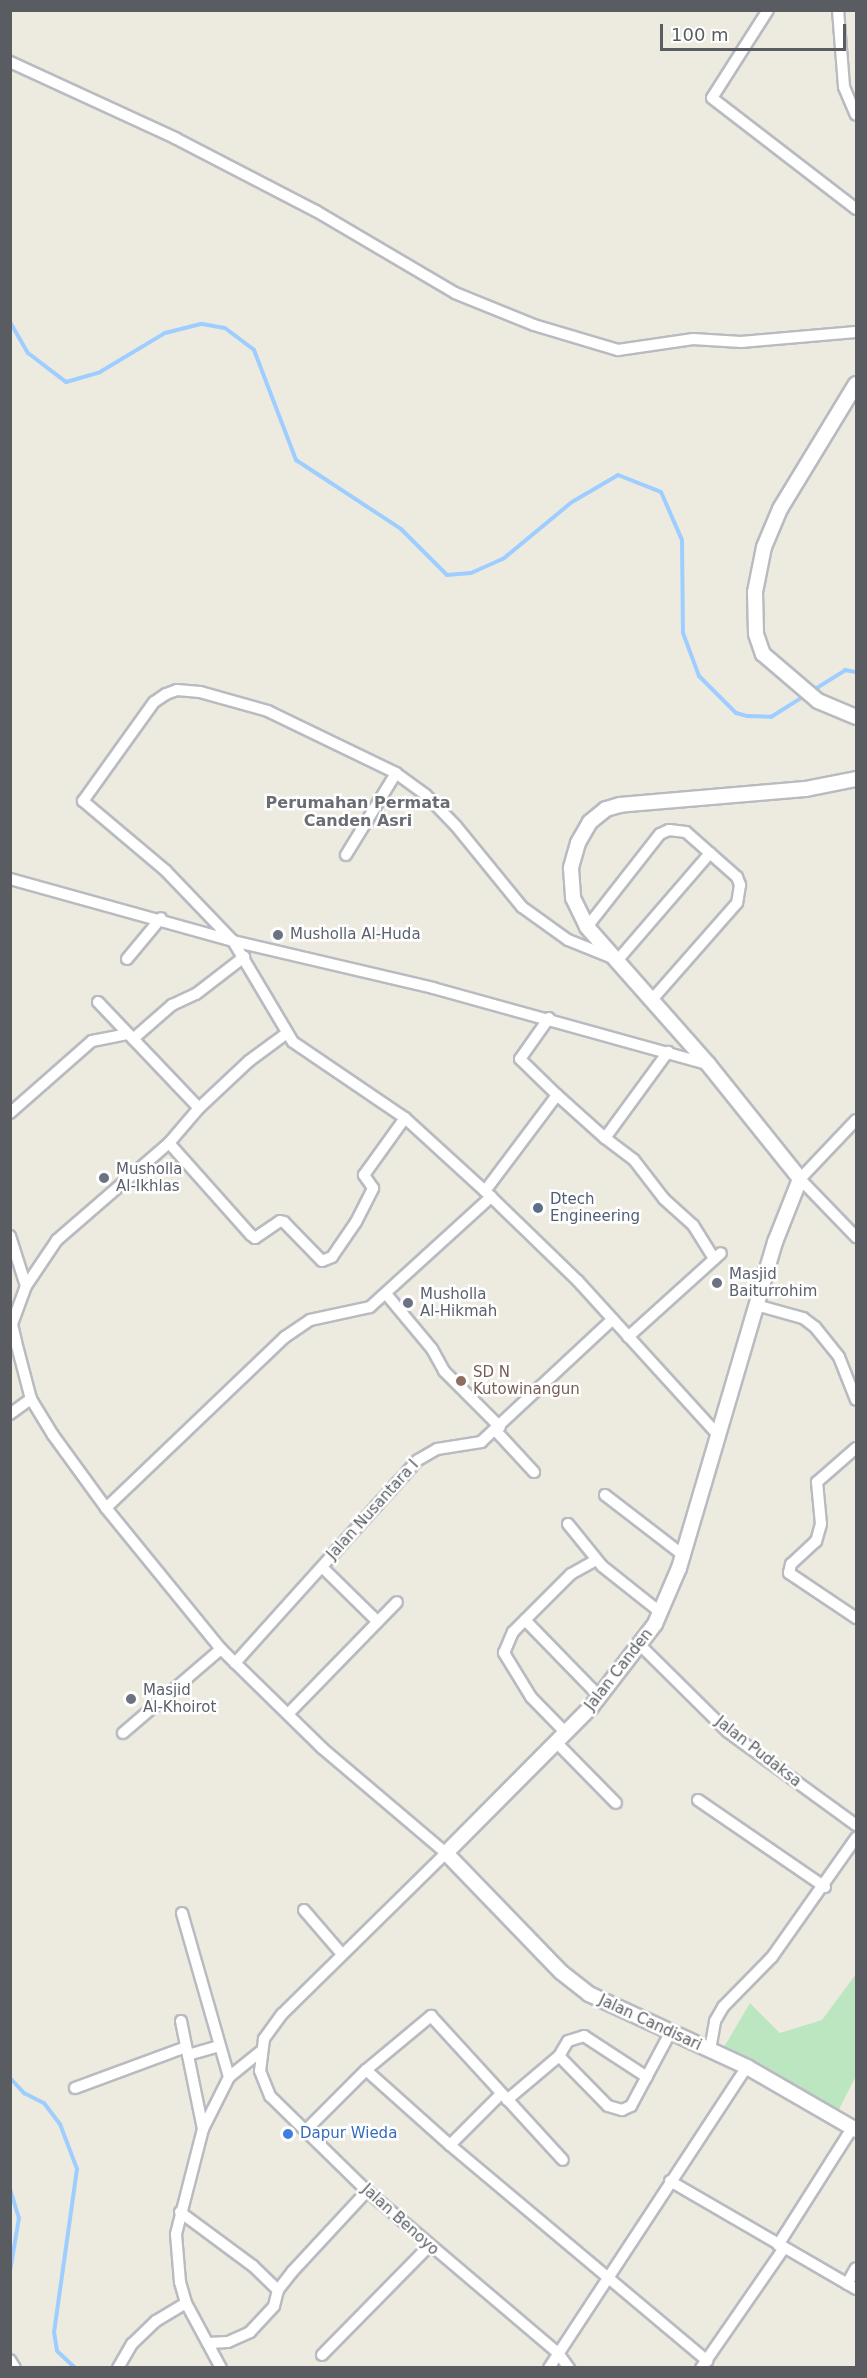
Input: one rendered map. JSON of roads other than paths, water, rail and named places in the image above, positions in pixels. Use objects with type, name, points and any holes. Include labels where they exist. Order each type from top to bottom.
[{"type":"street","points":[[768,10],[712,98],[856,209]]},
{"type":"street","points":[[838,10],[844,87],[856,115]]},
{"type":"street","points":[[10,62],[176,138],[316,211],[455,293],[534,325],[618,350],[693,339],[741,342],[856,332]]},
{"type":"street","points":[[856,384],[780,509],[764,547],[755,592],[756,634],[763,654],[779,671],[834,710],[856,717]]},
{"type":"street","points":[[615,960],[568,940],[522,907],[456,826],[426,795],[396,773],[268,711],[200,692],[177,690],[154,702],[83,801],[165,870],[233,941],[287,1033],[311,1055],[405,1118],[488,1194],[613,1319],[718,1435]]},
{"type":"street","points":[[346,855],[396,773]]},
{"type":"street","points":[[856,779],[805,789],[606,809],[590,822],[578,843],[571,868],[573,898],[586,927],[708,1064],[800,1179],[856,1237]]},
{"type":"street","points":[[586,927],[660,834],[676,829],[686,832],[736,877],[740,885],[737,903],[651,1001]]},
{"type":"street","points":[[615,960],[710,853]]},
{"type":"street","points":[[10,879],[161,918],[233,941],[549,1018],[708,1064]]},
{"type":"street","points":[[127,959],[161,918]]},
{"type":"street","points":[[10,1113],[92,1041],[130,1036],[172,1005],[196,994],[244,957]]},
{"type":"street","points":[[98,1002],[199,1108]]},
{"type":"street","points":[[549,1018],[520,1059],[605,1138],[634,1160],[664,1199],[693,1225],[717,1256],[628,1337]]},
{"type":"street","points":[[287,1033],[249,1061],[199,1108],[169,1143],[57,1240],[26,1286],[11,1324],[31,1399],[106,1508],[221,1649],[288,1714],[446,1853]]},
{"type":"street","points":[[605,1138],[668,1052]]},
{"type":"street","points":[[106,1508],[302,1324],[321,1317],[361,1311],[387,1294],[488,1194],[557,1095]]},
{"type":"street","points":[[169,1143],[251,1235],[255,1238],[279,1221],[284,1222],[322,1261],[332,1257],[356,1222],[373,1188],[364,1174],[405,1118]]},
{"type":"street","points":[[800,1179],[856,1120]]},
{"type":"street","name":"Jalan Canden","points":[[229,2078],[260,2052],[282,2014],[562,1738],[600,1697],[641,1646],[661,1613],[683,1556],[775,1242],[800,1179]]},
{"type":"street","points":[[10,1236],[26,1286]]},
{"type":"street","points":[[387,1294],[432,1349],[444,1371],[534,1472]]},
{"type":"street","points":[[756,1305],[812,1324],[839,1357],[856,1400]]},
{"type":"street","name":"Jalan Nusantara I","points":[[235,1663],[428,1453],[468,1446],[498,1429],[613,1319]]},
{"type":"street","points":[[10,1414],[31,1399]]},
{"type":"street","points":[[856,1448],[817,1482],[821,1524],[816,1541],[791,1564],[789,1573],[856,1618]]},
{"type":"street","points":[[605,1495],[683,1556]]},
{"type":"street","points":[[568,1524],[596,1560],[661,1613]]},
{"type":"street","points":[[596,1560],[572,1574],[513,1632],[504,1653],[531,1697],[616,1803]]},
{"type":"street","points":[[322,1567],[378,1622]]},
{"type":"street","points":[[288,1714],[397,1602]]},
{"type":"street","points":[[525,1620],[600,1697]]},
{"type":"street","name":"Jalan Pudaksa","points":[[641,1646],[728,1732],[856,1825]]},
{"type":"street","points":[[123,1733],[221,1649]]},
{"type":"street","points":[[698,1800],[825,1887]]},
{"type":"street","points":[[710,2050],[715,2021],[723,2007],[759,1973],[825,1887],[856,1838]]},
{"type":"street","name":"Jalan Candisari","points":[[446,1853],[561,1972],[589,1994],[747,2067],[855,2128]]},
{"type":"street","points":[[304,1910],[342,1954]]},
{"type":"street","points":[[182,1913],[229,2078],[203,2129],[180,2212],[177,2260],[186,2302],[221,2367]]},
{"type":"street","points":[[306,2130],[366,2070],[431,2016],[563,2160]]},
{"type":"street","points":[[181,2021],[203,2129]]},
{"type":"street","points":[[559,2056],[567,2069],[616,2110],[631,2106],[670,2033]]},
{"type":"street","points":[[450,2145],[504,2097],[559,2056],[568,2041],[584,2036],[647,2077]]},
{"type":"street","points":[[75,2088],[187,2051],[219,2046]]},
{"type":"street","name":"Jalan Benoyo","points":[[260,2052],[260,2072],[270,2097],[367,2191],[429,2246],[558,2353],[569,2367]]},
{"type":"street","points":[[549,2367],[747,2067]]},
{"type":"street","points":[[366,2070],[704,2364],[781,2247],[855,2128]]},
{"type":"street","points":[[670,2181],[852,2286],[856,2268]]},
{"type":"street","points":[[208,2343],[239,2339],[250,2332],[274,2306],[278,2290],[367,2191]]},
{"type":"street","points":[[180,2212],[253,2266],[278,2290]]},
{"type":"street","points":[[322,2355],[429,2246]]},
{"type":"street","points":[[118,2367],[132,2344],[156,2321],[186,2302]]},
{"type":"street","points":[[10,2360],[15,2367]]},
{"type":"waterway","points":[[10,322],[28,353],[66,382],[100,372],[165,333],[202,324],[225,328],[254,350],[296,460],[401,529],[447,575],[471,573],[503,559],[572,502],[618,475],[661,492],[682,540],[683,633],[699,676],[736,713],[747,716],[771,717],[806,695]]},
{"type":"waterway","points":[[812,691],[845,670],[856,672]]},
{"type":"waterway","points":[[10,2078],[24,2093],[44,2103],[60,2124],[77,2169],[54,2332],[57,2351],[75,2368]]},
{"type":"waterway","points":[[10,2189],[19,2218],[10,2271]]},
{"type":"place","name":"Musholla Al-Huda","points":[[278,935]]},
{"type":"place","name":"Musholla Al-Ikhlas","points":[[104,1178]]},
{"type":"place","name":"Dtech Engineering","points":[[538,1208]]},
{"type":"place","name":"Masjid Baiturrohim","points":[[717,1283]]},
{"type":"place","name":"Musholla Al-Hikmah","points":[[408,1303]]},
{"type":"place","name":"SD N Kutowinangun","points":[[461,1381]]},
{"type":"place","name":"Masjid Al-Khoirot","points":[[131,1699]]},
{"type":"place","name":"Dapur Wieda","points":[[288,2134]]},
{"type":"district","name":"Perumahan Permata Canden Asri","points":[[358,812]]}]
